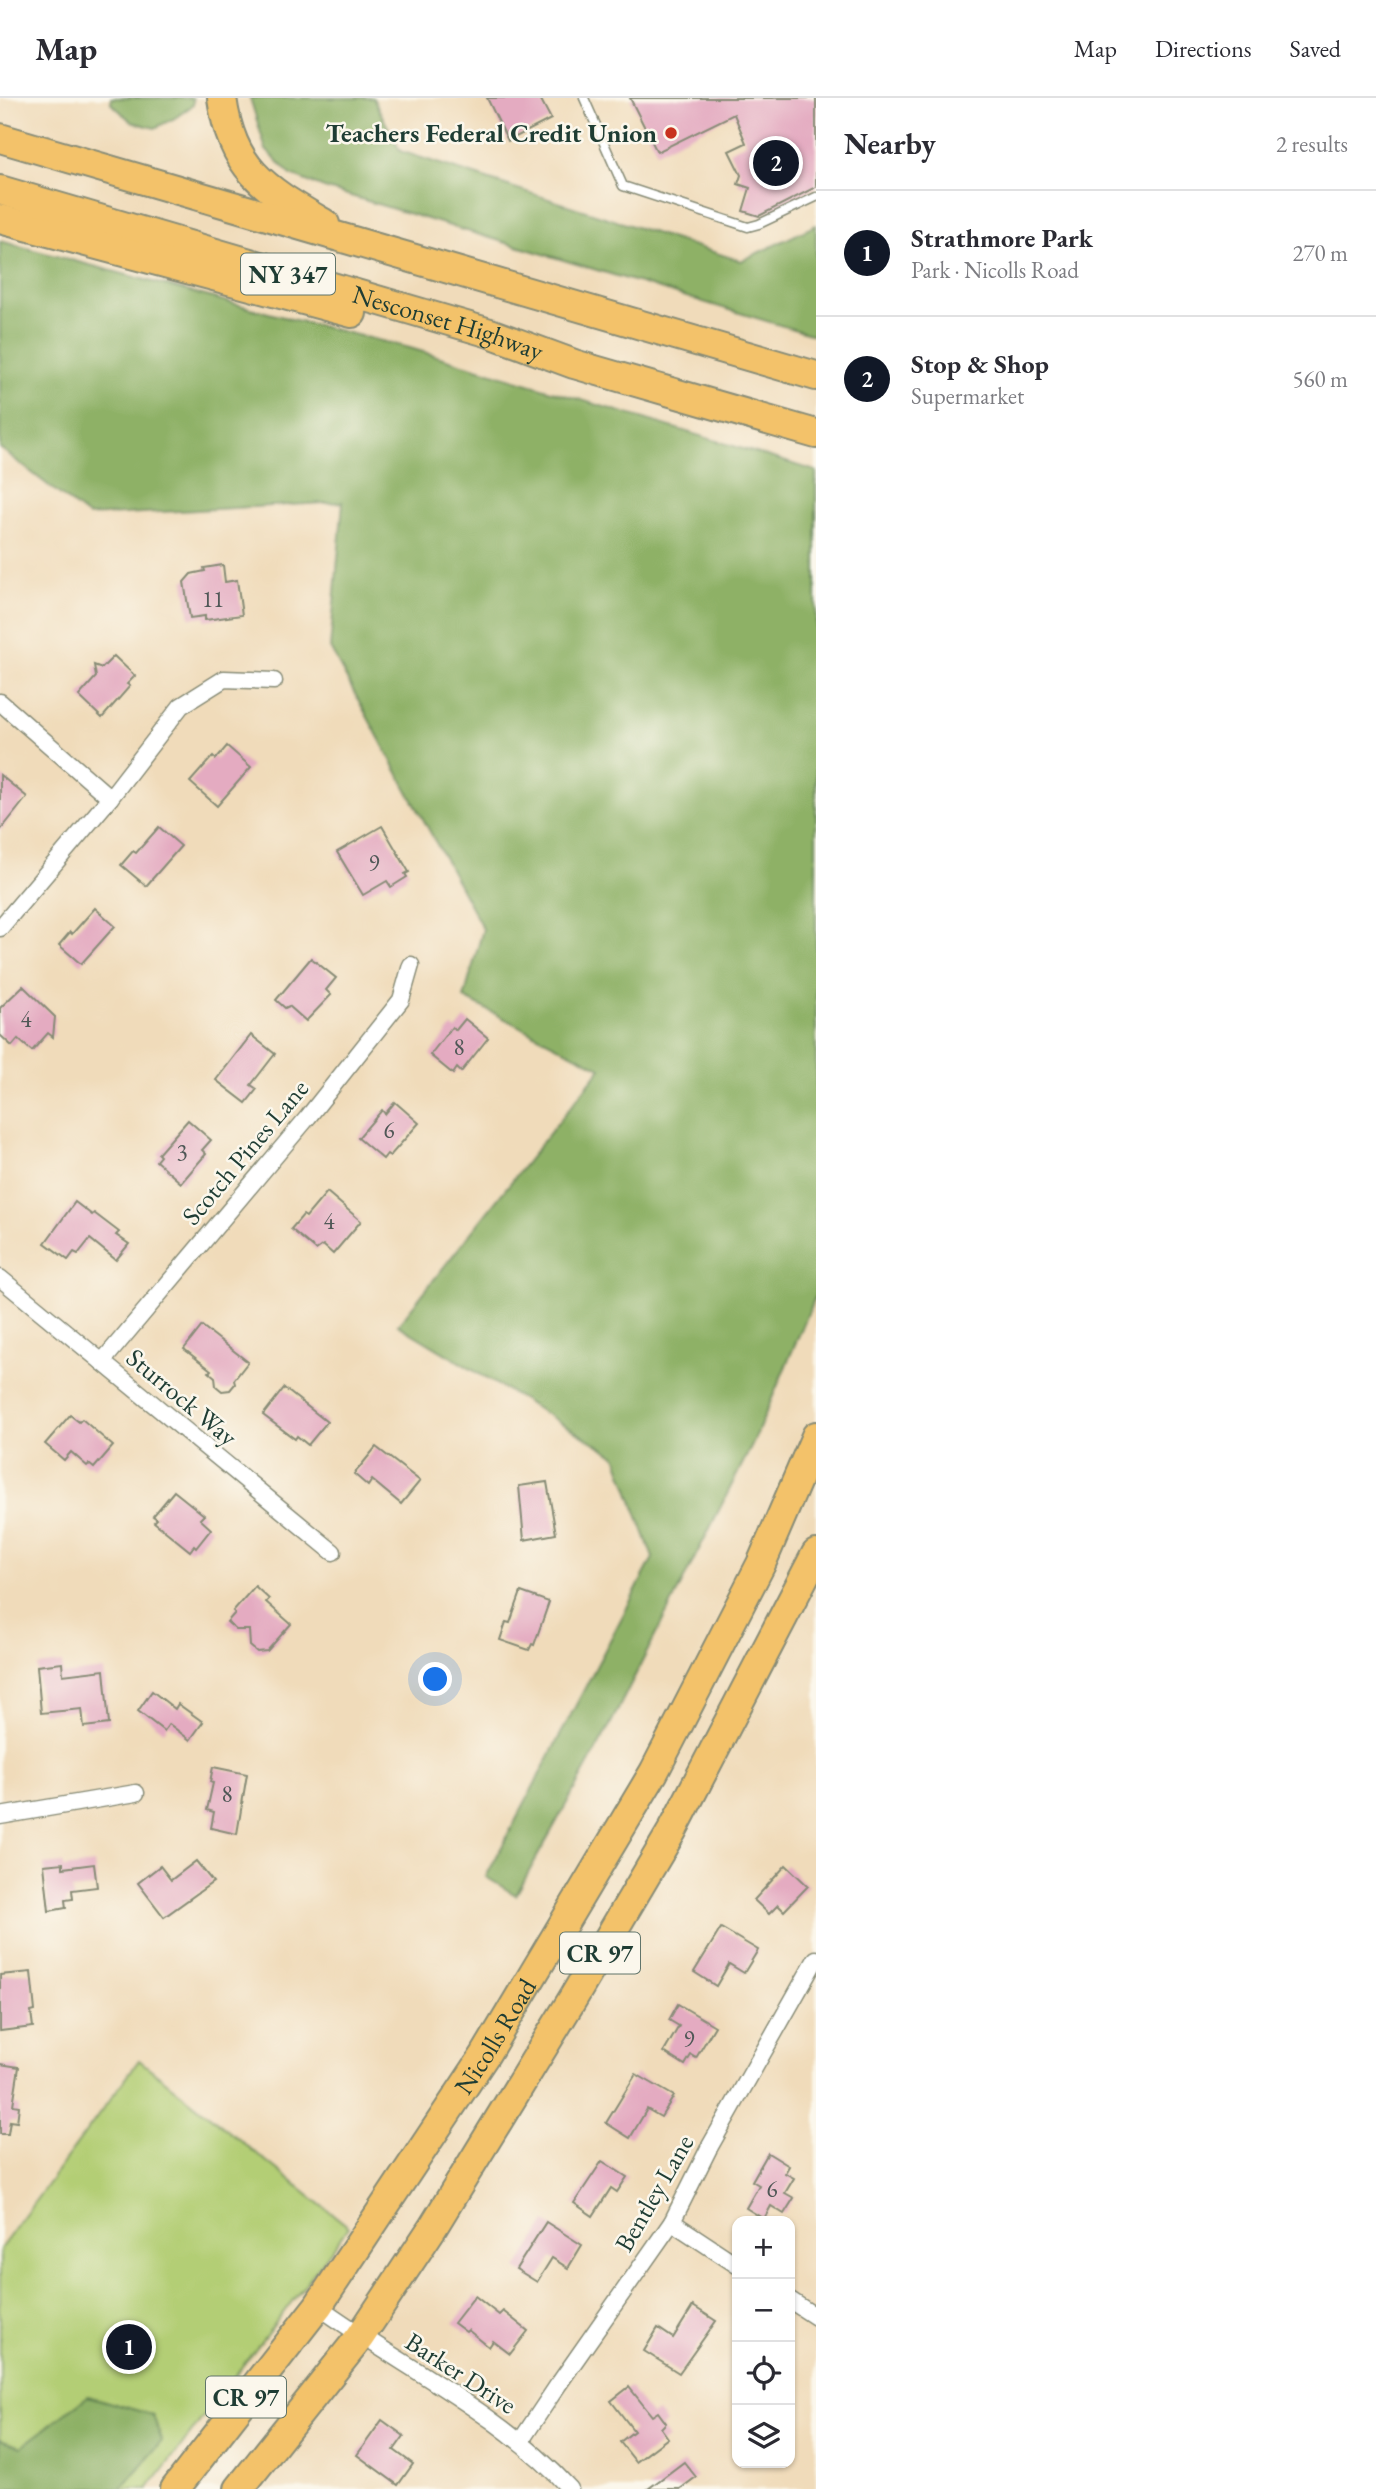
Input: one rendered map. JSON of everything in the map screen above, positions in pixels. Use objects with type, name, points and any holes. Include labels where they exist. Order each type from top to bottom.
[{"type":"highway","points":[[222,98],[226,126],[232,141],[238,154],[255,176],[282,198],[360,245]]},
{"type":"highway","name":"Nesconset Highway","points":[[0,138],[816,376]]},
{"type":"highway","name":"Nesconset Highway","points":[[0,190],[490,333],[573,364],[816,435]]},
{"type":"highway","points":[[0,219],[479,347],[573,364]]},
{"type":"highway","name":"Nicolls Road","points":[[175,2489],[318,2306],[485,2055],[654,1772],[761,1564],[816,1436]]},
{"type":"highway","name":"Nicolls Road","points":[[239,2489],[360,2337],[440,2216],[672,1831],[816,1554]]},
{"type":"street","points":[[0,928],[110,798],[181,706],[224,679],[274,681]]},
{"type":"street","points":[[0,702],[110,798]]},
{"type":"street","name":"Scotch Pines Lane","points":[[102,1362],[308,1117],[401,1000],[411,965]]},
{"type":"street","name":"Sturrock Way","points":[[0,1278],[333,1552]]},
{"type":"street","points":[[0,1815],[136,1793]]},
{"type":"street","name":"Bentley Lane","points":[[520,2442],[672,2222],[709,2148],[816,1959]]},
{"type":"street","points":[[672,2222],[732,2262]]},
{"type":"street","points":[[795,2303],[816,2317]]},
{"type":"street","name":"Barker Drive","points":[[318,2306],[360,2337],[520,2442],[570,2489]]},
{"type":"lane","points":[[584,98],[623,186],[748,227],[816,197]]},
{"type":"green space","points":[[111,98],[193,98],[193,105],[155,128],[132,122],[111,103]]},
{"type":"green space","points":[[250,98],[373,98],[400,151],[741,261],[816,225],[816,336],[324,188],[291,175],[266,150]]},
{"type":"green space","points":[[0,241],[410,348],[816,471],[816,1295],[753,1443],[609,1727],[516,1895],[486,1877],[653,1558],[616,1456],[398,1325],[601,1068],[464,998],[483,929],[330,648],[343,502],[88,516],[0,448]]},
{"type":"green space","points":[[139,2060],[349,2227],[148,2489],[0,2489],[0,2249]]},
{"type":"green space","points":[[88,2396],[153,2415],[162,2441],[121,2489],[0,2489],[0,2440],[21,2447]]},
{"type":"building","points":[[487,98],[540,98],[551,119],[508,141]]},
{"type":"building","points":[[630,98],[816,98],[816,187],[759,216],[743,211],[750,188],[738,184],[741,175],[729,151],[746,143],[734,114],[657,152]]},
{"type":"building","points":[[223,565],[225,582],[237,580],[242,615],[205,620],[205,616],[190,618],[184,582],[191,574],[205,571],[204,568]]},
{"type":"building","points":[[114,656],[135,676],[127,684],[130,686],[102,718],[79,696],[96,677],[94,665],[102,668]]},
{"type":"building","points":[[227,746],[251,767],[217,806],[190,782],[213,756],[216,759]]},
{"type":"building","points":[[0,775],[27,797],[0,831]]},
{"type":"building","points":[[382,826],[409,872],[405,874],[407,877],[391,887],[387,881],[363,895],[337,852]]},
{"type":"building","points":[[159,827],[181,846],[146,886],[121,865],[133,851],[136,853]]},
{"type":"building","points":[[95,908],[115,926],[81,964],[59,945]]},
{"type":"building","points":[[311,958],[336,978],[326,990],[331,995],[306,1021],[289,1006],[285,1008],[276,1000]]},
{"type":"building","points":[[23,986],[55,1017],[53,1037],[48,1033],[32,1051],[18,1039],[12,1046],[0,1035],[0,1008]]},
{"type":"building","points":[[465,1019],[488,1038],[461,1072],[457,1068],[453,1074],[430,1055],[452,1027],[456,1030]]},
{"type":"building","points":[[251,1035],[275,1054],[251,1085],[257,1089],[246,1103],[216,1080]]},
{"type":"building","points":[[395,1102],[419,1123],[390,1156],[387,1154],[383,1159],[358,1138],[382,1110],[385,1114]]},
{"type":"building","points":[[188,1120],[211,1140],[202,1150],[206,1154],[181,1183],[156,1161],[160,1156],[158,1154]]},
{"type":"building","points":[[327,1192],[361,1221],[333,1254],[323,1245],[316,1250],[291,1229],[303,1215],[306,1217]]},
{"type":"building","points":[[75,1202],[119,1232],[116,1235],[129,1244],[116,1260],[90,1239],[78,1254],[74,1252],[68,1260],[45,1243]]},
{"type":"building","points":[[202,1326],[248,1362],[230,1390],[222,1391],[216,1386],[215,1377],[209,1372],[211,1370],[184,1349]]},
{"type":"building","points":[[284,1388],[327,1422],[308,1445],[297,1436],[295,1439],[263,1415]]},
{"type":"building","points":[[70,1415],[79,1422],[82,1419],[113,1446],[94,1468],[89,1464],[87,1466],[71,1452],[64,1460],[45,1444]]},
{"type":"building","points":[[376,1447],[420,1481],[401,1504],[372,1480],[368,1486],[354,1474]]},
{"type":"building","points":[[547,1482],[556,1534],[524,1540],[519,1486]]},
{"type":"building","points":[[174,1491],[204,1515],[200,1519],[211,1529],[196,1548],[194,1546],[190,1551],[154,1522],[157,1519],[153,1516]]},
{"type":"building","points":[[255,1586],[269,1599],[266,1602],[291,1624],[267,1651],[257,1652],[250,1646],[249,1630],[236,1630],[227,1622]]},
{"type":"building","points":[[521,1592],[549,1602],[534,1645],[532,1644],[529,1650],[500,1640],[506,1622],[510,1623]]},
{"type":"building","points":[[62,1663],[63,1675],[104,1670],[109,1724],[84,1727],[82,1709],[41,1713],[37,1666]]},
{"type":"building","points":[[152,1691],[175,1709],[178,1704],[203,1722],[190,1740],[169,1724],[164,1731],[138,1711]]},
{"type":"building","points":[[213,1767],[247,1774],[237,1834],[211,1828],[214,1812],[207,1810],[213,1783],[210,1782]]},
{"type":"building","points":[[196,1861],[213,1882],[164,1917],[138,1883],[160,1866],[171,1880]]},
{"type":"building","points":[[63,1863],[63,1868],[94,1864],[97,1887],[72,1890],[73,1899],[65,1900],[66,1908],[49,1911],[44,1865]]},
{"type":"building","points":[[786,1865],[808,1886],[784,1911],[778,1905],[769,1914],[754,1900]]},
{"type":"building","points":[[721,1928],[758,1950],[744,1973],[729,1964],[716,1986],[694,1972]]},
{"type":"building","points":[[31,1972],[35,2011],[31,2012],[33,2027],[0,2031],[0,1975]]},
{"type":"building","points":[[678,2004],[715,2026],[696,2058],[691,2055],[685,2065],[664,2052],[679,2026],[669,2020]]},
{"type":"building","points":[[0,2064],[19,2067],[13,2105],[19,2106],[17,2122],[10,2121],[8,2134],[0,2134]]},
{"type":"building","points":[[636,2074],[674,2096],[661,2117],[647,2109],[630,2138],[606,2123]]},
{"type":"building","points":[[768,2153],[789,2166],[785,2173],[794,2178],[785,2193],[794,2198],[784,2214],[771,2206],[766,2216],[759,2216],[746,2208],[759,2185],[752,2181]]},
{"type":"building","points":[[602,2161],[627,2177],[617,2192],[611,2188],[593,2216],[574,2203]]},
{"type":"building","points":[[546,2222],[582,2245],[568,2268],[552,2258],[537,2282],[516,2269]]},
{"type":"building","points":[[475,2296],[499,2315],[503,2311],[528,2331],[510,2354],[493,2341],[489,2347],[468,2330],[466,2332],[454,2323]]},
{"type":"building","points":[[693,2306],[716,2321],[679,2373],[644,2351],[658,2328],[673,2338]]},
{"type":"building","points":[[629,2387],[652,2416],[658,2412],[666,2423],[661,2428],[668,2438],[636,2462],[620,2442],[634,2431],[611,2401]]},
{"type":"building","points":[[382,2420],[404,2436],[394,2450],[413,2464],[398,2485],[357,2455]]},
{"type":"building","points":[[684,2462],[696,2477],[680,2489],[648,2489]]},
{"type":"place","name":"Teachers Federal Credit Union","points":[[671,133]]},
{"type":"place","name":"Stop & Shop","points":[[776,163]]},
{"type":"place","name":"Strathmore Park","points":[[129,2347]]}]
